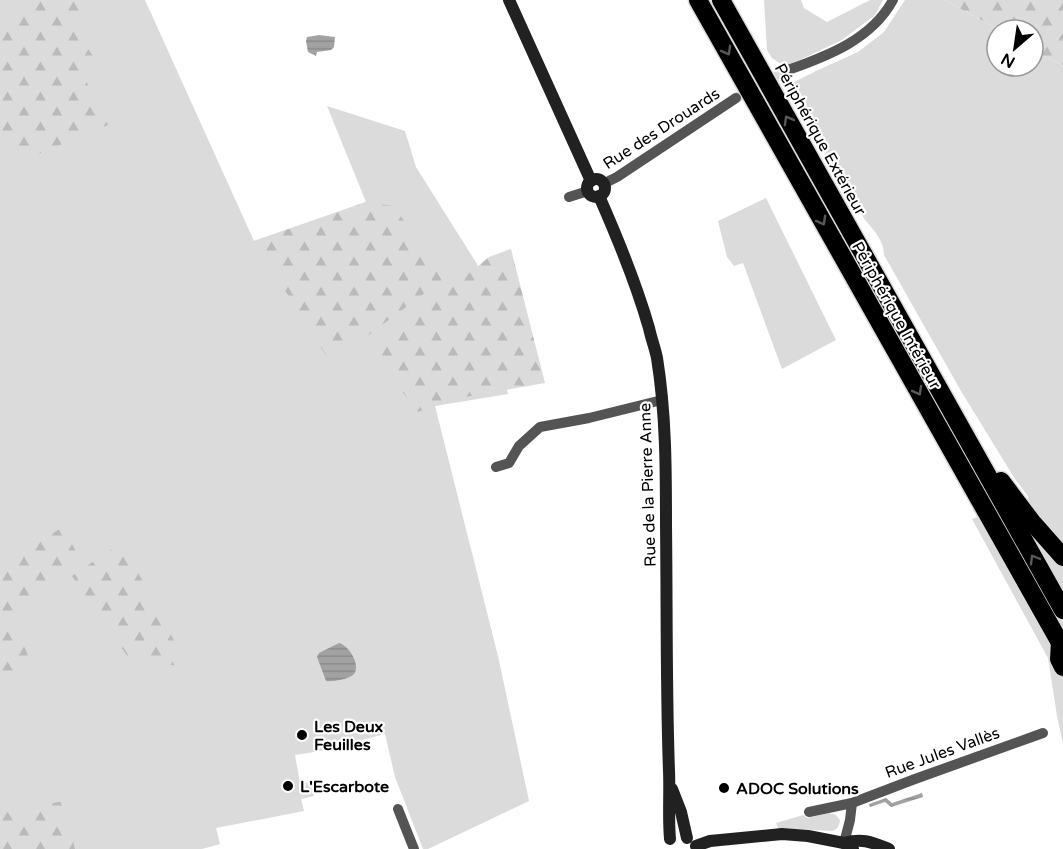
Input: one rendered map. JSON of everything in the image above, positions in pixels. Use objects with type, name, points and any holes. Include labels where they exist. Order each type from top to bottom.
[{"type":"highway","name":"Périphérique Intérieur","points":[[698,0],[1061,645]]},
{"type":"highway","name":"Périphérique Extérieur","points":[[721,0],[1063,610]]},
{"type":"highway","points":[[964,434],[980,445],[1009,492],[1063,556]]},
{"type":"highway","points":[[1061,645],[1059,659],[1063,667]]},
{"type":"street","name":"Rue de la Pierre Anne","points":[[509,0],[592,189],[621,247],[644,309],[656,357],[665,429],[670,839]]},
{"type":"street","points":[[788,70],[814,61],[853,42],[873,27],[892,0]]},
{"type":"street","name":"Rue des Drouards","points":[[603,184],[735,98]]},
{"type":"street","points":[[569,197],[592,189],[603,193],[603,184]]},
{"type":"street","points":[[496,467],[509,463],[519,446],[540,427],[590,418],[662,400]]},
{"type":"street","name":"Rue Jules Vallès","points":[[809,812],[852,803],[1043,733]]},
{"type":"street","name":"Rue de la Pierre Anne","points":[[669,782],[694,844]]},
{"type":"street","points":[[848,846],[852,803]]},
{"type":"street","points":[[398,809],[414,849]]},
{"type":"street","points":[[662,849],[670,839],[682,836],[694,844],[782,834],[808,836],[848,846],[858,840],[890,849]]},
{"type":"street","points":[[718,849],[740,838]]},
{"type":"green space","points":[[0,0],[145,0],[254,241],[366,202],[327,106],[405,131],[416,167],[477,264],[508,394],[435,406],[498,656],[529,801],[428,849],[423,849],[395,777],[385,734],[295,755],[300,784],[310,782],[314,796],[301,799],[304,811],[216,828],[220,844],[202,849],[0,849]]},
{"type":"green space","points":[[31,0],[80,0],[85,5],[81,39],[93,56],[83,75],[108,125],[24,160],[0,133],[0,29]]},
{"type":"green space","points":[[764,0],[801,0],[804,8],[827,22],[870,0],[883,0],[875,15],[842,40],[785,67],[772,58],[767,50]]},
{"type":"green space","points":[[905,0],[944,0],[985,22],[985,78],[1045,78],[1045,57],[1063,65],[1063,744],[1048,658],[972,519],[1029,498],[961,391],[884,255],[878,236],[865,220],[794,97],[790,84],[858,52],[884,32]]},
{"type":"green space","points":[[944,0],[1063,0],[1063,65],[1045,57],[1045,18],[985,18],[985,22]]},
{"type":"green space","points":[[766,198],[836,340],[782,369],[743,263],[734,266],[727,257],[718,221]]},
{"type":"green space","points":[[366,202],[393,206],[446,277],[366,337],[328,359],[254,241]]},
{"type":"green space","points":[[511,249],[545,383],[448,400],[418,412],[372,352],[489,257]]},
{"type":"green space","points":[[63,527],[82,563],[14,609],[34,673],[0,679],[0,565]]},
{"type":"green space","points":[[122,542],[188,667],[130,660],[72,576]]},
{"type":"green space","points":[[63,801],[75,849],[0,849],[0,814]]},
{"type":"green space","points":[[829,813],[836,815],[840,820],[838,827],[832,831],[778,828],[776,823],[803,815],[807,818]]},
{"type":"shaded area","points":[[319,35],[335,37],[334,47],[331,50],[317,52],[316,56],[308,52],[306,41],[307,37]]},
{"type":"shaded area","points":[[339,643],[346,647],[355,660],[356,670],[349,677],[326,681],[317,657],[319,653]]},
{"type":"shaded area","points":[[922,793],[923,797],[891,807],[885,802],[870,807],[869,804],[886,798],[892,803]]},
{"type":"tunnel","points":[[736,98],[788,70]]},
{"type":"place","name":"Les Deux Feuilles","points":[[302,735]]},
{"type":"place","name":"L'Escarbote","points":[[288,786]]},
{"type":"place","name":"ADOC Solutions","points":[[724,788]]}]
